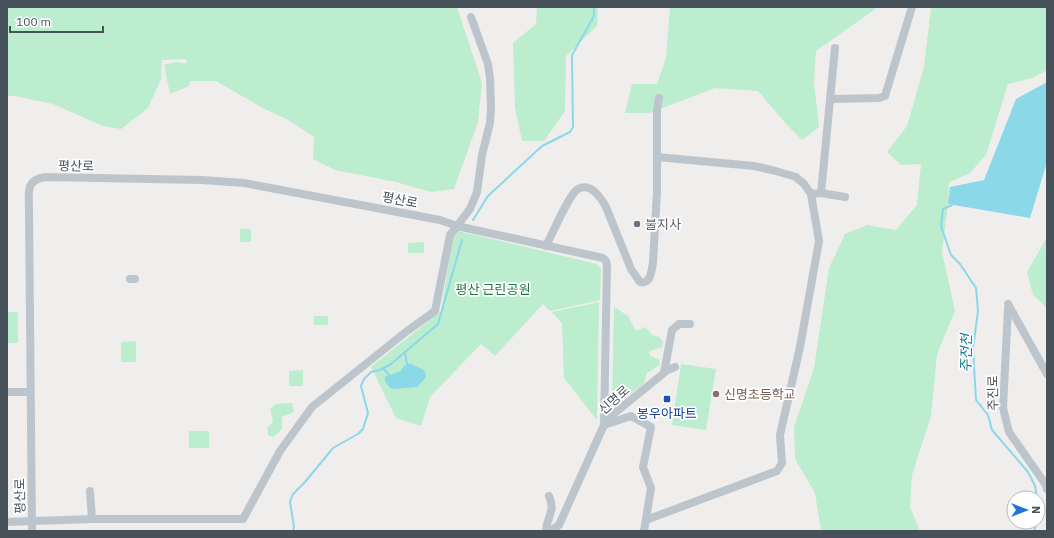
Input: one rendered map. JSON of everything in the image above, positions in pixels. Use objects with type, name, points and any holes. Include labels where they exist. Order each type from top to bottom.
[{"type":"street","points":[[830,98],[879,98],[885,96],[912,7]]},
{"type":"street","name":"평산로","points":[[7,522],[92,519],[243,519],[280,452],[312,407],[407,331],[435,311],[450,235],[470,209],[477,192],[482,155],[490,123],[490,78],[488,64],[471,17]]},
{"type":"street","points":[[821,193],[835,48]]},
{"type":"street","points":[[546,246],[570,198],[577,189],[592,189],[601,198],[606,207],[631,269],[640,282],[648,280],[651,274],[652,263],[659,98]]},
{"type":"street","points":[[646,520],[777,471],[782,463],[780,435],[800,347],[819,241],[811,194],[804,184],[796,178],[754,166],[657,157]]},
{"type":"street","name":"평산로","points":[[32,531],[29,196],[31,183],[36,178],[194,180],[244,183],[425,217],[457,226]]},
{"type":"street","points":[[811,194],[821,193],[845,197]]},
{"type":"street","points":[[457,226],[603,258],[606,261],[604,425],[631,416],[651,427],[643,467],[651,488],[644,531]]},
{"type":"street","name":"주진로","points":[[1047,374],[1008,307],[1003,408],[1009,432],[1046,485],[1047,489]]},
{"type":"street","points":[[665,371],[672,330],[679,324],[690,324]]},
{"type":"street","name":"신명로","points":[[552,531],[559,525],[604,425],[611,416],[665,371],[675,366]]},
{"type":"street","points":[[7,392],[30,392]]},
{"type":"street","points":[[90,491],[92,519]]},
{"type":"street","points":[[549,496],[552,509],[546,524],[552,531]]},
{"type":"green space","points":[[7,7],[457,7],[482,83],[478,122],[454,189],[431,192],[396,182],[335,170],[313,159],[314,137],[290,121],[261,107],[216,81],[190,81],[189,86],[170,94],[164,65],[175,62],[187,64],[186,59],[162,60],[161,79],[148,108],[121,129],[103,126],[53,104],[15,96],[7,96]]},
{"type":"green space","points":[[537,7],[598,7],[597,26],[566,56],[565,111],[544,141],[522,141],[515,108],[513,43],[536,24]]},
{"type":"green space","points":[[670,7],[878,7],[816,51],[814,82],[819,127],[802,140],[758,91],[715,88],[649,113],[625,113],[632,84],[657,84],[666,58]]},
{"type":"green space","points":[[931,7],[1047,7],[1047,70],[1032,78],[1008,84],[986,155],[969,174],[949,182],[942,252],[955,311],[937,354],[931,416],[912,475],[910,507],[920,531],[821,531],[815,493],[795,459],[794,427],[814,368],[829,268],[845,234],[867,225],[896,230],[917,205],[921,164],[901,165],[887,152],[907,126],[924,67]]},
{"type":"green space","points":[[240,229],[251,229],[251,242],[240,242]]},
{"type":"green space","name":"평산 근린공원","points":[[458,231],[597,264],[601,269],[600,300],[550,311],[543,304],[495,356],[481,344],[430,397],[421,426],[396,418],[371,367],[441,311],[453,236]]},
{"type":"green space","points":[[1047,237],[1047,308],[1033,295],[1027,272]]},
{"type":"green space","points":[[424,242],[424,253],[408,253],[408,243]]},
{"type":"green space","points":[[599,302],[597,420],[564,378],[562,323],[552,312]]},
{"type":"green space","points":[[614,307],[628,316],[636,331],[646,327],[652,335],[659,337],[663,342],[662,347],[650,351],[649,353],[651,356],[659,360],[660,365],[647,373],[644,384],[615,405],[612,402]]},
{"type":"green space","points":[[7,312],[18,312],[18,343],[7,343]]},
{"type":"green space","points":[[314,316],[328,316],[328,325],[314,325]]},
{"type":"green space","points":[[136,341],[136,362],[121,362],[121,342]]},
{"type":"green space","points":[[681,364],[716,369],[706,430],[672,425]]},
{"type":"green space","points":[[303,370],[303,386],[289,386],[289,371]]},
{"type":"green space","points":[[292,403],[294,412],[282,417],[282,429],[273,437],[268,435],[267,428],[273,422],[270,409],[276,404]]},
{"type":"green space","points":[[189,431],[209,431],[209,448],[189,448]]},
{"type":"water","points":[[1047,82],[1047,162],[1030,218],[948,204],[950,187],[984,180],[1016,99]]},
{"type":"water","points":[[407,364],[411,364],[424,370],[426,375],[425,379],[418,387],[390,388],[385,381],[385,377],[401,371]]},
{"type":"waterway","points":[[473,220],[488,196],[542,146],[570,132],[573,127],[572,55],[594,16],[594,7]]},
{"type":"waterway","name":"주전천","points":[[952,205],[943,209],[941,226],[951,255],[960,264],[976,288],[978,311],[973,348],[976,400],[988,415],[992,430],[1028,472],[1036,490]]},
{"type":"waterway","points":[[293,531],[294,527],[290,502],[293,494],[333,448],[358,434],[363,429],[368,413],[361,386],[364,379],[371,372],[380,370],[391,364],[438,324],[462,240]]},
{"type":"waterway","points":[[405,352],[407,364]]},
{"type":"waterway","points":[[383,368],[389,375]]},
{"type":"place","name":"불지사","points":[[637,224]]},
{"type":"place","name":"신명초등학교","points":[[716,394]]},
{"type":"place","name":"봉우아파트","points":[[667,399]]}]
